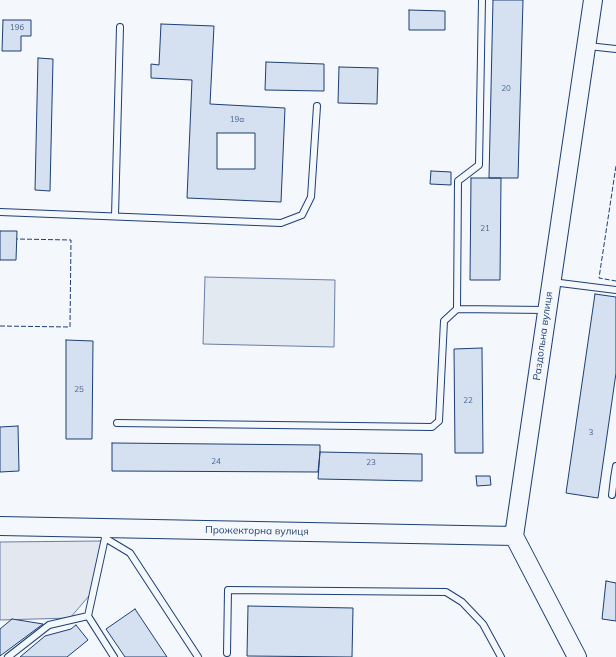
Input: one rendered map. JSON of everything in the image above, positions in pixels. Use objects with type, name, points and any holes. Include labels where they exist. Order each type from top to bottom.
[{"type":"street","name":"Раздольна вулиця","points":[[514,536],[592,0]]},
{"type":"street","name":"Прожекторна вулиця","points":[[0,526],[103,533],[514,536]]},
{"type":"street","points":[[514,536],[577,657]]},
{"type":"lane","points":[[457,309],[458,181],[479,165],[482,0]]},
{"type":"lane","points":[[115,216],[120,26]]},
{"type":"lane","points":[[586,46],[616,49]]},
{"type":"lane","points":[[0,212],[281,223],[302,215],[311,197],[317,106]]},
{"type":"lane","points":[[551,282],[616,290]]},
{"type":"lane","points":[[117,423],[432,427],[439,421],[441,410],[444,321],[457,309],[547,310]]},
{"type":"lane","points":[[612,495],[616,466]]},
{"type":"lane","points":[[114,657],[88,616],[103,533],[130,552],[198,657]]},
{"type":"lane","points":[[227,653],[228,590],[446,592],[462,602],[482,624],[501,657]]},
{"type":"lane","points":[[8,657],[49,625],[88,616]]},
{"type":"shaded area","points":[[205,277],[335,280],[334,347],[203,344]]},
{"type":"shaded area","points":[[101,541],[95,589],[70,618],[0,620],[0,542]]},
{"type":"building","points":[[493,0],[523,0],[518,178],[489,178]]},
{"type":"building","points":[[409,10],[445,11],[445,30],[409,30]]},
{"type":"building","points":[[3,20],[31,20],[31,36],[21,36],[21,51],[2,51]]},
{"type":"building","points":[[161,24],[214,26],[210,104],[285,108],[281,202],[187,198],[192,80],[151,78],[151,64],[159,65]],"holes":[[[217,133],[255,133],[255,169],[217,169]]]},
{"type":"building","points":[[38,58],[53,59],[50,191],[35,190]]},
{"type":"building","points":[[266,62],[324,64],[324,91],[265,90]]},
{"type":"building","points":[[339,67],[378,68],[377,104],[338,103]]},
{"type":"building","points":[[431,171],[451,172],[451,185],[430,184]]},
{"type":"building","points":[[471,178],[501,178],[500,280],[470,280]]},
{"type":"building","points":[[0,231],[17,231],[16,260],[0,260]]},
{"type":"building","points":[[595,294],[616,297],[616,373],[598,498],[566,493]]},
{"type":"building","points":[[66,340],[93,341],[92,439],[66,439]]},
{"type":"building","points":[[482,348],[483,453],[455,453],[454,349]]},
{"type":"building","points":[[18,426],[19,471],[0,472],[0,427]]},
{"type":"building","points":[[112,443],[320,445],[320,452],[318,472],[112,471]]},
{"type":"building","points":[[320,452],[422,454],[422,481],[318,479]]},
{"type":"building","points":[[476,476],[490,476],[491,485],[477,486]]},
{"type":"building","points":[[606,581],[616,583],[616,621],[602,619]]},
{"type":"building","points":[[248,606],[353,608],[352,657],[247,656]]},
{"type":"building","points":[[135,609],[167,657],[125,657],[106,629]]},
{"type":"building","points":[[12,619],[43,624],[0,656],[0,629]]},
{"type":"building","points":[[76,625],[88,640],[67,657],[20,657],[45,636],[71,629]]},
{"type":"fence","points":[[616,166],[599,278],[616,281]]},
{"type":"fence","points":[[0,326],[70,327],[71,240],[17,239]]}]
